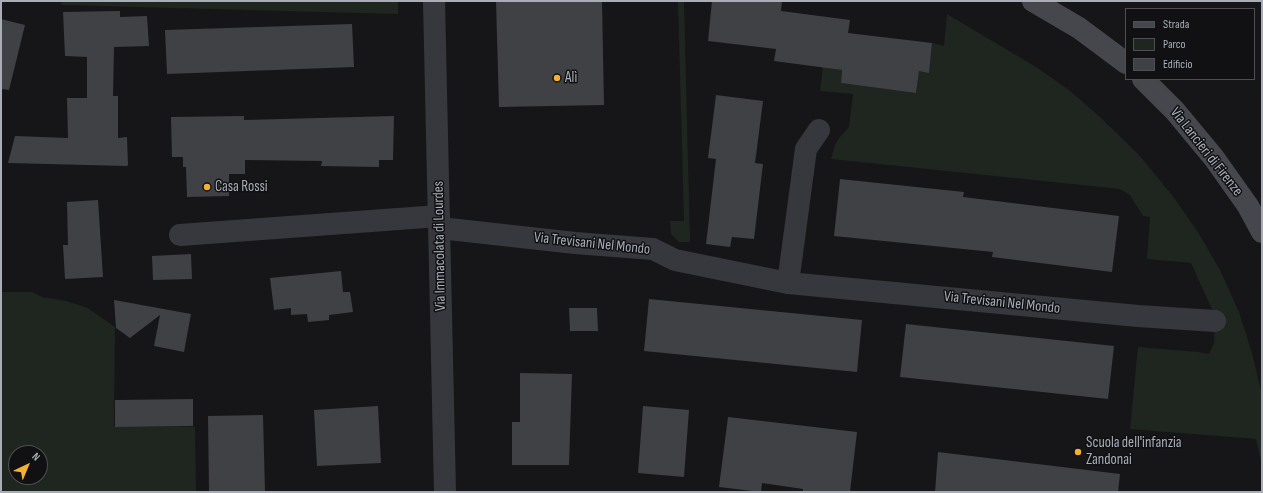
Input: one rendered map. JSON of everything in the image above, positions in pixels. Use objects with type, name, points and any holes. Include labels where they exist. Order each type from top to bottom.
[{"type":"main road","points":[[1033,1],[1078,28],[1125,62]]},
{"type":"main road","name":"Via Lancieri di Firenze","points":[[1144,80],[1175,111],[1214,158],[1248,206],[1262,232]]},
{"type":"street","name":"Via Immacolata di Lourdes","points":[[434,1],[445,492]]},
{"type":"street","points":[[788,283],[806,149],[819,130]]},
{"type":"street","name":"Via Trevisani Nel Mondo","points":[[180,235],[439,222],[575,243],[653,249],[675,260],[788,283],[1138,316],[1215,321]]},
{"type":"green space","points":[[62,1],[398,1],[398,14],[61,5]]},
{"type":"green space","points":[[678,1],[684,1],[690,242],[679,242],[671,234],[670,221],[684,221]]},
{"type":"green space","points":[[947,14],[1036,67],[1069,90],[1100,117],[1139,155],[1172,195],[1198,232],[1220,270],[1239,312],[1252,353],[1262,395],[1262,465],[1256,439],[1130,429],[1138,347],[1209,354],[1214,343],[1215,316],[1191,263],[1147,259],[1150,217],[1143,216],[1130,195],[1120,189],[831,159],[835,145],[849,127],[853,94],[820,91],[823,67],[842,70],[841,83],[916,93],[919,71],[929,72],[932,43],[944,46]]},
{"type":"green space","points":[[1,292],[32,292],[42,297],[66,301],[88,308],[115,327],[114,426],[195,427],[196,492],[1,492]]},
{"type":"building","points":[[496,1],[602,1],[604,105],[499,107]]},
{"type":"building","points":[[712,1],[782,1],[781,11],[850,20],[848,33],[932,43],[929,73],[919,71],[916,93],[841,83],[842,70],[774,61],[776,49],[708,41]]},
{"type":"building","points":[[120,11],[120,17],[147,16],[149,46],[114,47],[113,96],[118,96],[118,138],[127,137],[128,165],[8,163],[15,136],[68,138],[67,98],[87,98],[87,57],[65,56],[63,12]]},
{"type":"building","points":[[1,19],[25,25],[9,90],[1,89]]},
{"type":"building","points":[[352,24],[354,67],[167,74],[165,30]]},
{"type":"building","points":[[716,95],[763,101],[755,163],[763,164],[754,239],[732,237],[730,247],[706,244],[716,159],[708,158]]},
{"type":"building","points":[[244,116],[244,120],[394,116],[393,160],[379,160],[379,167],[321,166],[322,161],[245,160],[245,174],[229,174],[229,196],[187,197],[186,167],[183,167],[183,157],[172,157],[171,117]]},
{"type":"building","points":[[840,179],[964,192],[963,197],[1119,216],[1112,272],[992,257],[993,252],[834,236]]},
{"type":"building","points":[[98,200],[103,277],[65,279],[63,245],[68,245],[67,202]]},
{"type":"building","points":[[191,254],[192,279],[153,280],[152,256]]},
{"type":"building","points":[[341,271],[343,292],[350,292],[353,312],[329,315],[329,320],[308,322],[307,314],[291,315],[291,308],[274,310],[270,278]]},
{"type":"building","points":[[649,299],[862,320],[857,372],[644,351]]},
{"type":"building","points":[[114,300],[191,314],[184,352],[154,346],[160,315],[130,338],[116,328]]},
{"type":"building","points":[[569,308],[597,308],[598,331],[570,331]]},
{"type":"building","points":[[906,324],[1114,346],[1108,399],[900,377]]},
{"type":"building","points":[[520,373],[572,374],[569,465],[512,465],[512,422],[520,422]]},
{"type":"building","points":[[193,399],[193,426],[115,427],[115,400]]},
{"type":"building","points":[[378,406],[381,463],[317,466],[314,410]]},
{"type":"building","points":[[643,406],[689,410],[684,477],[638,473]]},
{"type":"building","points":[[263,415],[265,492],[209,492],[208,416]]},
{"type":"building","points":[[728,417],[857,432],[850,492],[803,492],[803,489],[762,483],[761,492],[719,487]]},
{"type":"building","points":[[938,452],[1120,474],[1118,492],[935,492]]},
{"type":"place","name":"Alì","points":[[557,78]]},
{"type":"place","name":"Casa Rossi","points":[[207,187]]},
{"type":"place","name":"Scuola dell'infanzia Zandonai","points":[[1078,452]]}]
